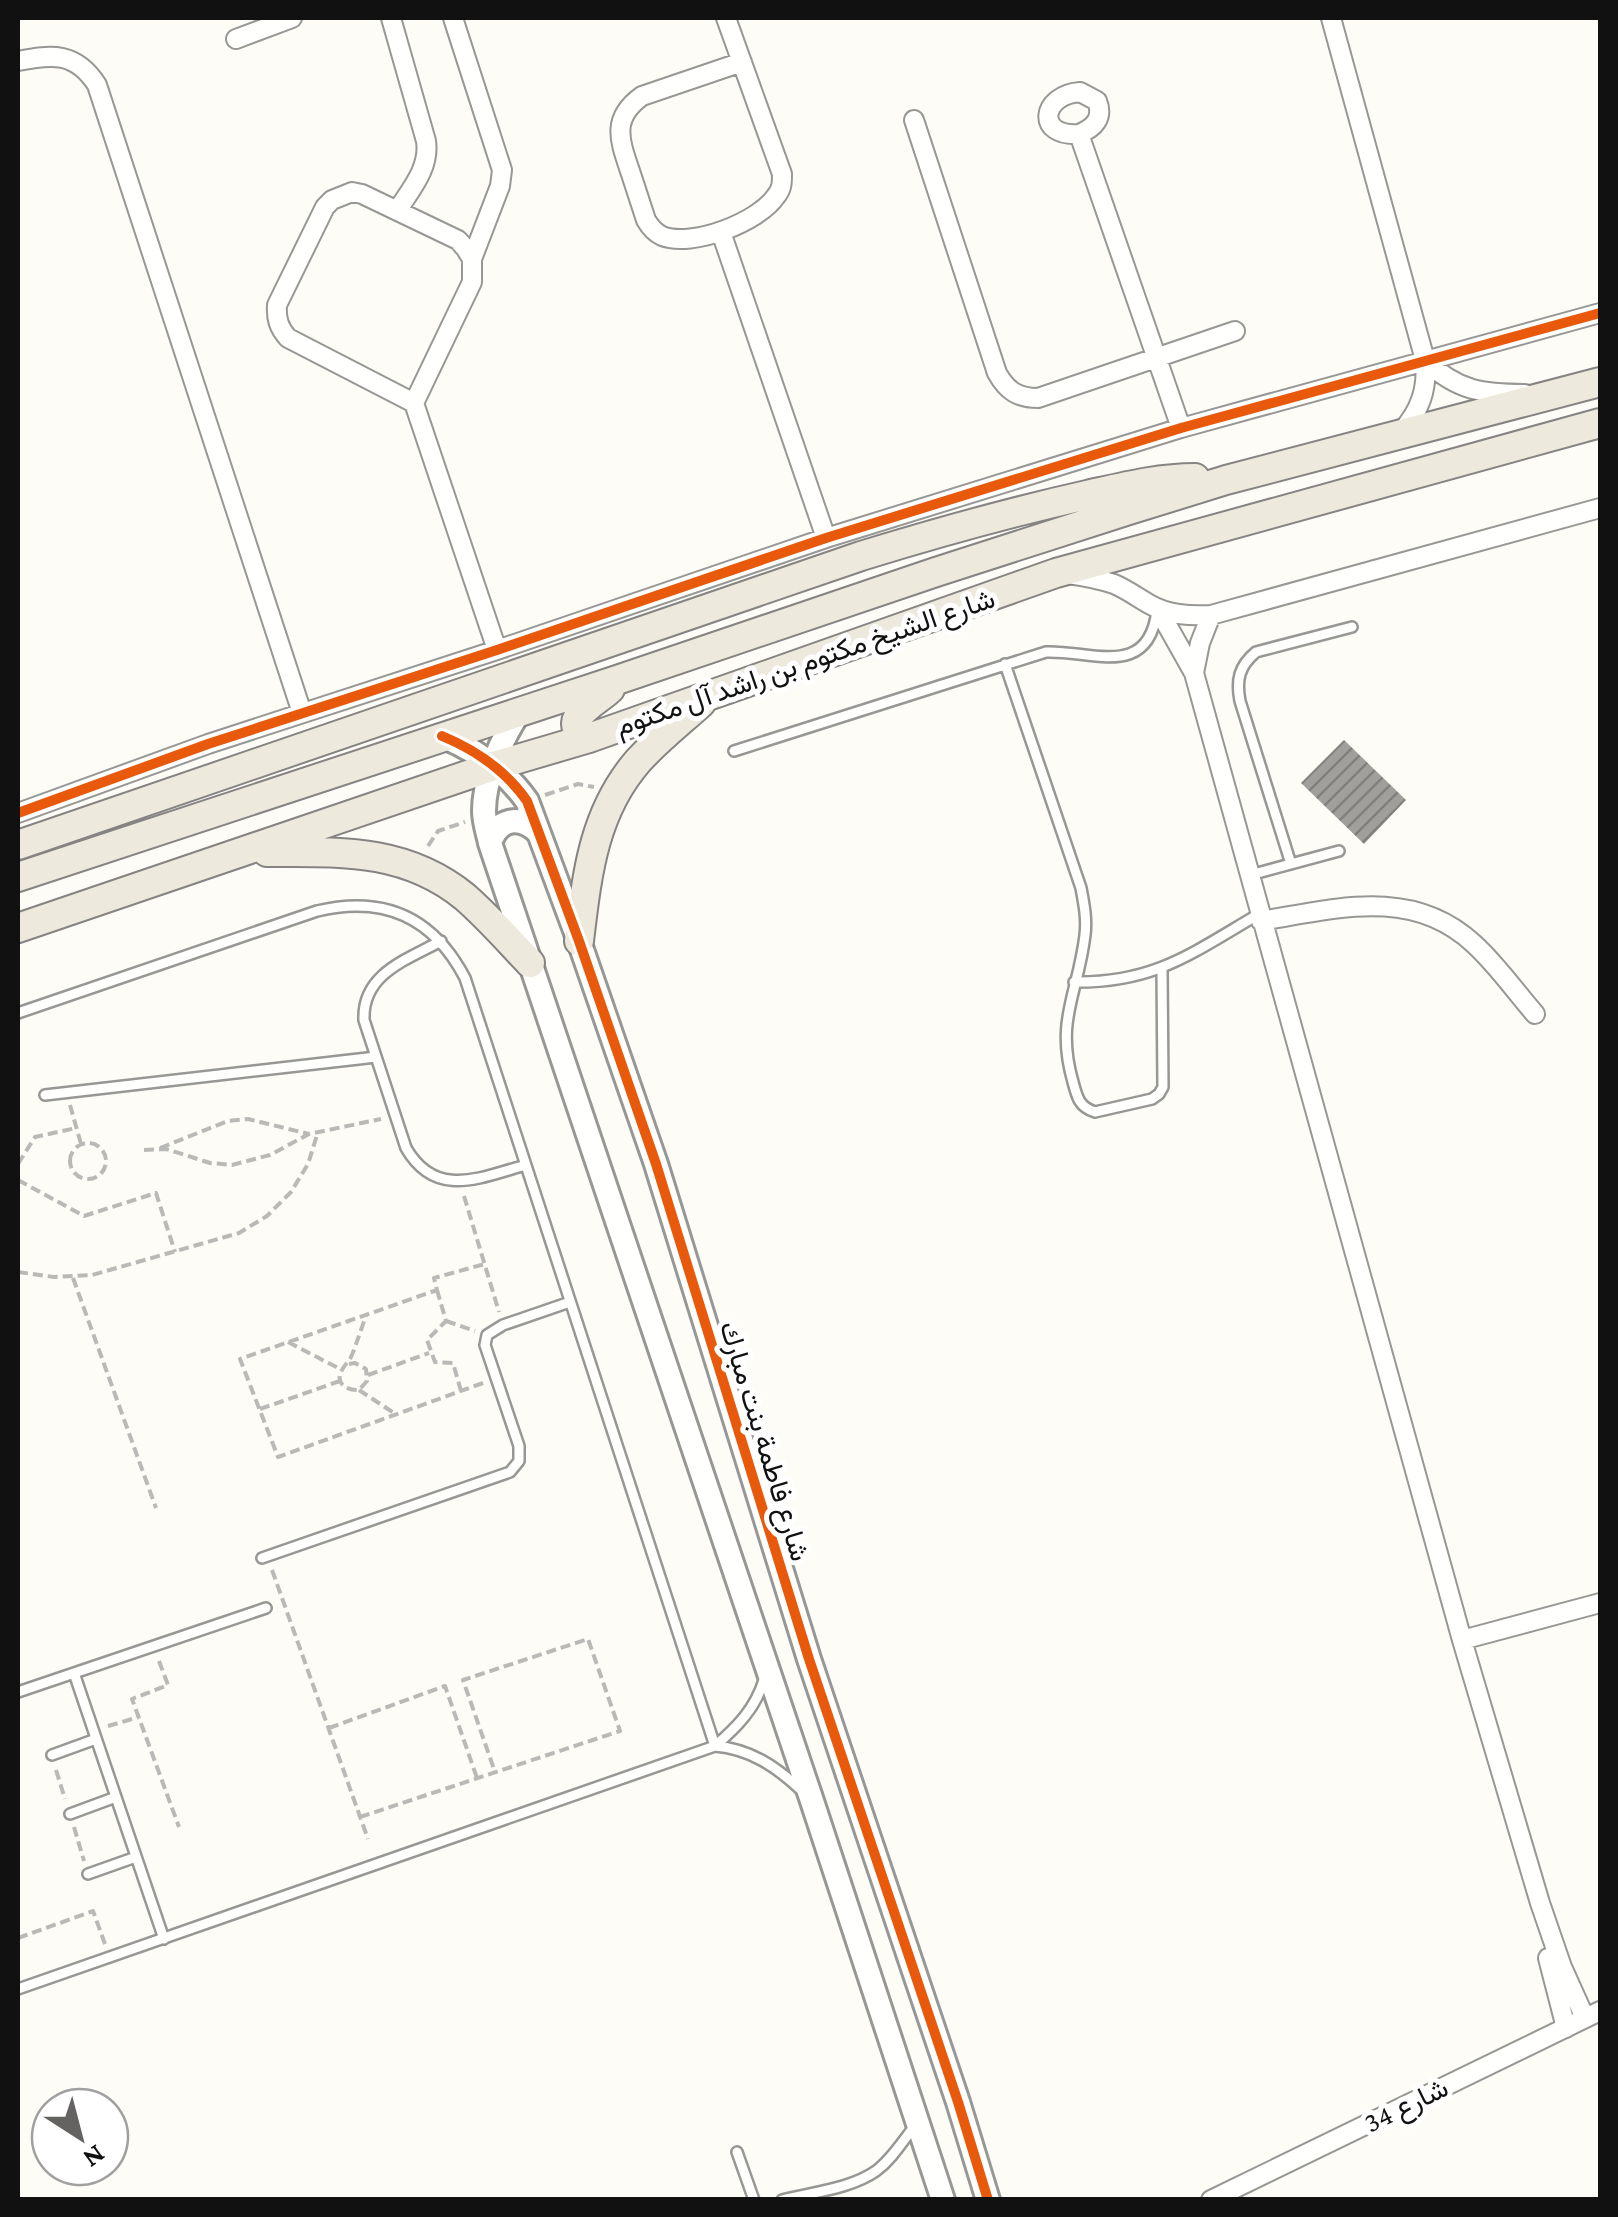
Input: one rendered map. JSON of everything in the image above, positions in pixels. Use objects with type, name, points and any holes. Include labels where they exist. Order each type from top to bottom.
[{"type":"main road","name":"شارع الشيخ مكتوم بن راشد آل مكتوم","points":[[18,877],[952,566],[1226,480],[1600,382]]},
{"type":"main road","name":"شارع الشيخ مكتوم بن راشد آل مكتوم","points":[[18,928],[494,766],[588,738],[1056,573],[1600,423]]},
{"type":"main road","points":[[18,845],[895,546],[1012,513],[1143,483],[1178,478],[1226,480]]},
{"type":"main road","points":[[588,738],[576,727],[576,719],[617,680]]},
{"type":"main road","points":[[579,941],[593,845],[602,817],[616,791],[647,752],[711,694]]},
{"type":"main road","points":[[362,762],[388,766],[398,775],[392,802]]},
{"type":"main road","points":[[240,852],[355,852],[414,867],[464,896],[530,963]]},
{"type":"street","points":[[236,39],[292,18]]},
{"type":"street","points":[[391,18],[428,154],[421,173],[396,210]]},
{"type":"street","points":[[453,18],[502,170],[500,186],[472,259],[472,282],[414,403],[496,650]]},
{"type":"street","points":[[726,18],[742,62],[782,174],[782,184],[773,201],[763,209],[721,232],[679,239],[660,235],[646,220],[630,174],[619,130],[623,116],[642,96],[742,62]]},
{"type":"street","points":[[1331,18],[1425,360],[1419,408],[1399,433]]},
{"type":"street","points":[[18,61],[42,56],[64,58],[84,68],[98,85],[302,714]]},
{"type":"street","points":[[914,120],[1003,384],[1013,394],[1038,398],[1235,331]]},
{"type":"street","points":[[1079,134],[1181,428]]},
{"type":"street","points":[[414,403],[288,338],[276,317],[277,304],[325,208],[332,200],[352,192],[458,240],[472,259]]},
{"type":"street","points":[[721,232],[826,538]]},
{"type":"street","points":[[18,813],[208,744],[826,538],[1181,428],[1600,313]]},
{"type":"street","points":[[1425,360],[1448,380],[1475,391],[1556,394]]},
{"type":"street","points":[[1056,573],[1097,579],[1158,609],[1180,615],[1211,615],[1600,508]]},
{"type":"street","points":[[1158,609],[1194,673],[1462,1640],[1540,1903],[1562,1967],[1593,2015]]},
{"type":"street","points":[[1194,673],[1211,615]]},
{"type":"street","points":[[520,711],[504,737],[488,782],[483,816],[490,844],[943,2200]]},
{"type":"street","name":"شارع فاطمة بنت مبارك","points":[[442,736],[470,749],[517,787],[526,801],[579,941],[656,1164],[809,1659],[988,2200]]},
{"type":"street","points":[[490,844],[494,832],[504,823],[528,823],[538,832]]},
{"type":"street","points":[[1260,918],[1378,905],[1428,915],[1472,942],[1535,1014]]},
{"type":"street","points":[[1462,1640],[1600,1603]]},
{"type":"street","points":[[1540,1903],[1541,1931],[1566,2028]]},
{"type":"street","name":"شارع 34","points":[[1211,2200],[1593,2015]]},
{"type":"lane","points":[[734,751],[1046,652],[1118,658],[1147,641],[1156,626],[1158,609]]},
{"type":"lane","points":[[1290,864],[1240,701],[1239,673],[1256,652],[1352,627]]},
{"type":"lane","points":[[1004,664],[1081,888],[1086,921],[1065,1029],[1066,1053],[1080,1104],[1086,1109],[1095,1112],[1152,1099],[1163,1087],[1162,969]]},
{"type":"lane","points":[[1250,875],[1340,852]]},
{"type":"lane","points":[[18,1013],[339,906],[361,904],[404,915],[440,941],[464,978],[716,1746]]},
{"type":"lane","points":[[1074,982],[1134,978],[1162,969],[1260,918]]},
{"type":"lane","points":[[440,941],[385,972],[371,987],[364,1009],[364,1020],[406,1148],[419,1166],[438,1178],[459,1182],[526,1165]]},
{"type":"lane","points":[[45,1095],[376,1057]]},
{"type":"lane","points":[[265,1557],[515,1468],[520,1454],[485,1345],[486,1334],[570,1302]]},
{"type":"lane","points":[[18,1692],[266,1608]]},
{"type":"lane","points":[[18,1989],[716,1746],[754,1705],[766,1668]]},
{"type":"lane","points":[[74,1673],[164,1939]]},
{"type":"lane","points":[[52,1755],[95,1734]]},
{"type":"lane","points":[[716,1746],[758,1756],[812,1801]]},
{"type":"lane","points":[[70,1814],[116,1797]]},
{"type":"lane","points":[[88,1874],[136,1857]]},
{"type":"lane","points":[[782,2200],[868,2176],[886,2162],[917,2122]]},
{"type":"lane","points":[[737,2152],[754,2200]]},
{"type":"lane","points":[[846,2184],[849,2200]]},
{"type":"path","points":[[526,801],[578,784]]},
{"type":"path","points":[[438,831],[483,816]]},
{"type":"path","points":[[66,1093],[81,1144]]},
{"type":"path","points":[[160,1148],[210,1163],[232,1165],[270,1155],[309,1134],[395,1116]]},
{"type":"path","points":[[144,1150],[160,1148],[239,1119],[309,1134]]},
{"type":"path","points":[[18,1164],[34,1137],[76,1128]]},
{"type":"path","points":[[18,1272],[74,1278],[110,1272],[239,1234],[280,1205],[301,1179],[318,1132]]},
{"type":"path","points":[[81,1144],[95,1144],[105,1153],[105,1167],[96,1177],[82,1178],[72,1168],[72,1154],[81,1144]]},
{"type":"path","points":[[18,1180],[84,1216],[156,1193],[175,1252]]},
{"type":"path","points":[[459,1182],[503,1325]]},
{"type":"path","points":[[446,1321],[434,1278],[484,1264]]},
{"type":"path","points":[[74,1278],[156,1508]]},
{"type":"path","points":[[437,1290],[240,1359],[278,1458],[497,1378]]},
{"type":"path","points":[[340,1382],[366,1316]]},
{"type":"path","points":[[446,1321],[486,1334]]},
{"type":"path","points":[[446,1321],[427,1340],[435,1362],[453,1362],[462,1391]]},
{"type":"path","points":[[288,1342],[342,1370]]},
{"type":"path","points":[[368,1375],[432,1352]]},
{"type":"path","points":[[340,1382],[348,1390],[364,1387],[368,1375],[362,1364],[349,1364]]},
{"type":"path","points":[[259,1410],[340,1382]]},
{"type":"path","points":[[359,1390],[397,1415]]},
{"type":"path","points":[[265,1557],[368,1838]]},
{"type":"path","points":[[360,1817],[620,1731],[588,1639],[464,1680],[495,1772]]},
{"type":"path","points":[[154,1646],[168,1686],[132,1698],[179,1827]]},
{"type":"path","points":[[328,1728],[444,1686],[477,1778]]},
{"type":"path","points":[[95,1734],[139,1716]]},
{"type":"path","points":[[18,1938],[93,1911],[110,1958]]},
{"type":"building","points":[[1344,740],[1406,800],[1364,844],[1301,783]]},
{"type":"cycle path","points":[[18,813],[208,744],[826,538],[1181,428],[1600,313]]},
{"type":"cycle path","points":[[442,736],[489,762],[527,801],[656,1164],[809,1659],[988,2200]]}]
